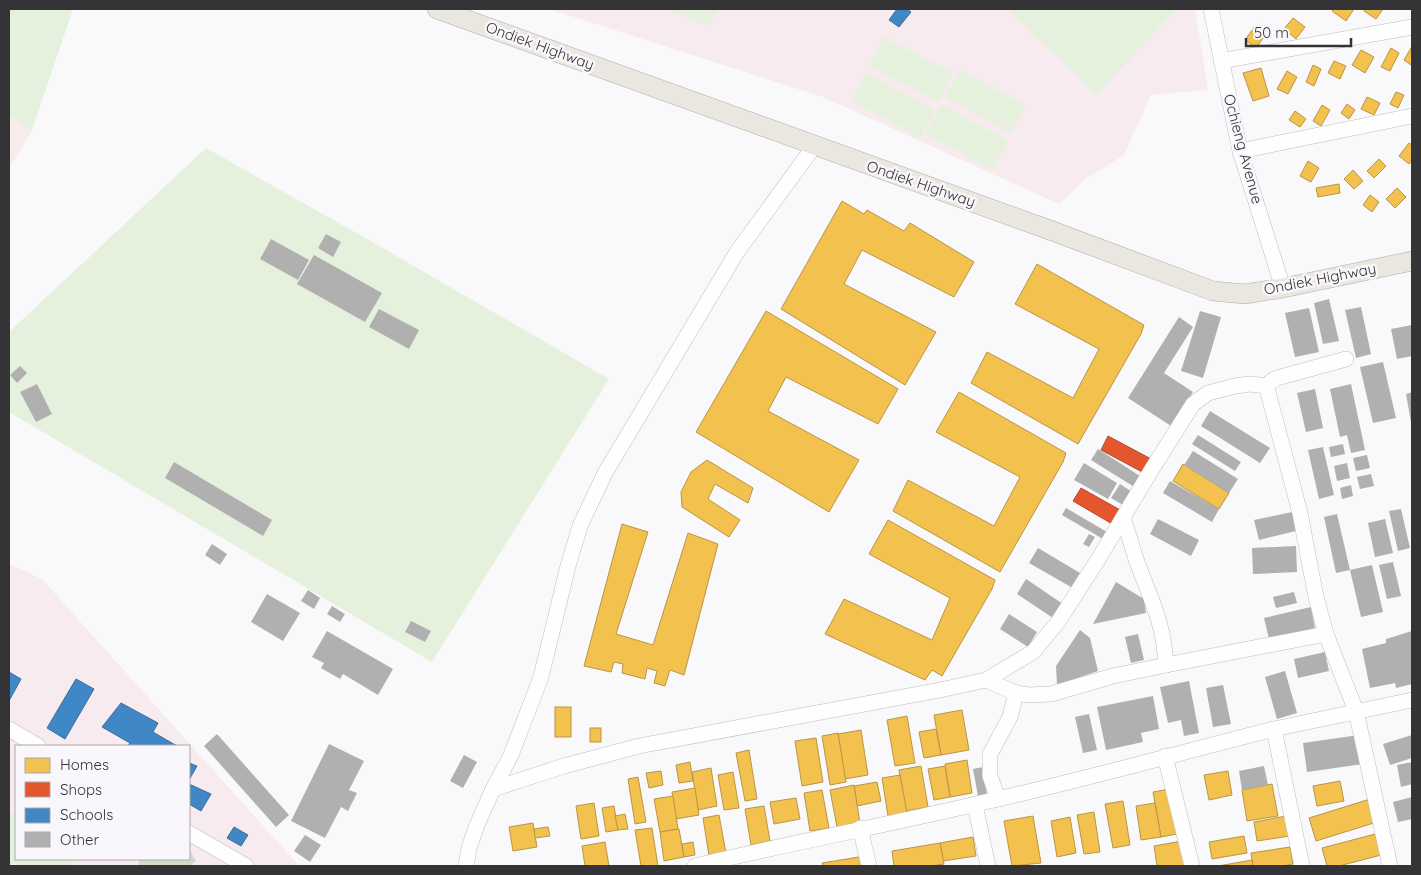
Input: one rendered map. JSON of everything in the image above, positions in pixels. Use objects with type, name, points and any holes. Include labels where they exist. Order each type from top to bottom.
[{"type":"main road","name":"Ondiek Highway","points":[[437,9],[1213,291],[1245,294],[1283,288],[1412,260]]},
{"type":"street","name":"Ochieng Avenue","points":[[1211,9],[1240,151],[1283,288]]},
{"type":"street","points":[[1221,61],[1412,27]]},
{"type":"street","points":[[1240,151],[1412,116]]},
{"type":"street","points":[[466,866],[469,848],[477,825],[492,789],[511,755],[541,677],[580,526],[605,473],[737,252],[814,145]]},
{"type":"street","points":[[1346,359],[1277,378],[1272,380],[1268,386],[1300,513],[1316,597],[1326,634],[1356,711],[1390,866]]},
{"type":"street","points":[[492,789],[564,766],[639,746],[986,680],[1033,652],[1058,622],[1193,404],[1208,393],[1235,386],[1250,384],[1268,386]]},
{"type":"street","points":[[1123,518],[1137,563],[1158,613],[1165,645],[1166,665]]},
{"type":"street","points":[[986,680],[1016,694],[1051,694],[1113,676],[1326,634]]},
{"type":"street","points":[[998,799],[990,776],[990,754],[1010,717],[1016,694]]},
{"type":"street","points":[[695,866],[748,860],[860,828],[975,805],[1274,729],[1412,700]]},
{"type":"street","points":[[9,729],[36,745]]},
{"type":"street","points":[[1274,729],[1302,866]]},
{"type":"street","points":[[1165,756],[1192,866]]},
{"type":"street","points":[[975,805],[988,866]]},
{"type":"street","points":[[860,828],[870,866]]},
{"type":"street","points":[[190,834],[246,866]]},
{"type":"shaded area","points":[[549,9],[1195,9],[1208,90],[1151,95],[1124,155],[1084,180],[1059,204],[823,97]]},
{"type":"shaded area","points":[[9,116],[32,130],[9,169]]},
{"type":"shaded area","points":[[9,564],[42,579],[299,866],[9,866]]},
{"type":"green space","points":[[9,9],[73,9],[32,130],[9,116]]},
{"type":"green space","points":[[664,9],[719,9],[708,26]]},
{"type":"green space","points":[[1008,9],[1177,9],[1096,95]]},
{"type":"green space","points":[[884,37],[953,73],[938,102],[869,66]]},
{"type":"green space","points":[[960,70],[1026,105],[1011,133],[945,97]]},
{"type":"green space","points":[[866,73],[935,110],[921,138],[851,101]]},
{"type":"green space","points":[[941,104],[1008,141],[992,170],[925,134]]},
{"type":"green space","points":[[206,148],[609,379],[432,662],[9,412],[9,332]]},
{"type":"green space","points":[[9,810],[15,814],[15,860],[75,860],[72,866],[9,866]]},
{"type":"green space","points":[[190,851],[196,861],[189,866],[138,866],[139,860],[190,860]]},
{"type":"building: Homes","points":[[1334,9],[1354,9],[1346,21],[1332,11]]},
{"type":"building: Homes","points":[[1365,9],[1383,9],[1376,19],[1364,11]]},
{"type":"building: Homes","points":[[1293,18],[1305,27],[1296,39],[1284,29]]},
{"type":"building: Homes","points":[[1255,26],[1266,34],[1256,48],[1245,40]]},
{"type":"building: Homes","points":[[1412,46],[1412,63],[1411,65],[1404,60]]},
{"type":"building: Homes","points":[[1391,48],[1399,53],[1390,71],[1381,67]]},
{"type":"building: Homes","points":[[1361,50],[1374,57],[1365,73],[1352,65]]},
{"type":"building: Homes","points":[[1334,61],[1346,66],[1340,79],[1328,73]]},
{"type":"building: Homes","points":[[1313,65],[1321,69],[1314,86],[1306,82]]},
{"type":"building: Homes","points":[[1261,68],[1269,96],[1253,101],[1243,73]]},
{"type":"building: Homes","points":[[1287,71],[1297,77],[1288,94],[1277,89]]},
{"type":"building: Homes","points":[[1396,92],[1404,95],[1398,108],[1390,104]]},
{"type":"building: Homes","points":[[1367,97],[1380,103],[1374,115],[1361,109]]},
{"type":"building: Homes","points":[[1347,104],[1355,110],[1349,119],[1341,113]]},
{"type":"building: Homes","points":[[1322,105],[1330,110],[1321,126],[1313,121]]},
{"type":"building: Homes","points":[[1295,111],[1306,119],[1300,127],[1289,120]]},
{"type":"building: Homes","points":[[1409,143],[1412,145],[1412,160],[1409,164],[1399,156]]},
{"type":"building: Homes","points":[[1379,159],[1386,166],[1374,178],[1367,171]]},
{"type":"building: Homes","points":[[1308,161],[1319,168],[1311,182],[1300,176]]},
{"type":"building: Homes","points":[[1353,170],[1363,181],[1354,189],[1344,179]]},
{"type":"building: Homes","points":[[1339,184],[1340,193],[1318,197],[1316,188]]},
{"type":"building: Homes","points":[[1397,188],[1406,197],[1395,208],[1386,199]]},
{"type":"building: Homes","points":[[1370,195],[1379,202],[1372,212],[1363,205]]},
{"type":"building: Homes","points":[[842,201],[864,214],[867,210],[904,231],[910,223],[974,262],[954,297],[862,250],[844,284],[936,332],[905,385],[781,309]]},
{"type":"building: Homes","points":[[1037,264],[1144,325],[1141,334],[1078,444],[971,383],[987,352],[1073,398],[1099,349],[1015,304]]},
{"type":"building: Homes","points":[[766,311],[898,389],[878,424],[786,377],[768,411],[859,460],[829,512],[696,432]]},
{"type":"building: Homes","points":[[959,392],[1066,453],[1063,462],[1000,572],[893,511],[908,480],[994,526],[1020,477],[936,432]]},
{"type":"building: Homes","points":[[707,460],[753,488],[748,503],[715,484],[708,499],[740,520],[729,537],[682,507],[681,492],[691,472]]},
{"type":"building: Homes","points":[[1183,464],[1229,493],[1219,509],[1173,481]]},
{"type":"building: Homes","points":[[888,520],[995,580],[992,589],[942,676],[932,670],[925,680],[825,634],[844,599],[932,640],[950,598],[869,554]]},
{"type":"building: Homes","points":[[622,524],[648,532],[616,634],[653,645],[688,533],[718,544],[684,675],[670,670],[665,686],[654,683],[657,671],[647,668],[645,679],[622,673],[623,664],[614,662],[611,672],[584,666]]},
{"type":"building: Homes","points":[[555,707],[571,707],[571,737],[555,737]]},
{"type":"building: Homes","points":[[962,710],[969,750],[941,755],[934,715]]},
{"type":"building: Homes","points":[[907,716],[915,763],[895,766],[887,720]]},
{"type":"building: Homes","points":[[590,728],[601,728],[601,742],[590,742]]},
{"type":"building: Homes","points":[[936,729],[941,755],[924,758],[919,732]]},
{"type":"building: Homes","points":[[861,730],[868,775],[845,779],[838,734]]},
{"type":"building: Homes","points":[[838,733],[846,782],[830,785],[822,736]]},
{"type":"building: Homes","points":[[816,738],[823,782],[802,786],[795,741]]},
{"type":"building: Homes","points":[[749,750],[757,799],[745,801],[736,753]]},
{"type":"building: Homes","points":[[967,760],[972,793],[950,797],[945,764]]},
{"type":"building: Homes","points":[[690,762],[693,781],[679,783],[676,765]]},
{"type":"building: Homes","points":[[921,766],[928,807],[906,811],[899,770]]},
{"type":"building: Homes","points":[[945,766],[950,797],[934,800],[928,769]]},
{"type":"building: Homes","points":[[711,768],[717,806],[698,810],[692,772]]},
{"type":"building: Homes","points":[[661,771],[663,785],[649,788],[646,773]]},
{"type":"building: Homes","points":[[1228,771],[1232,795],[1209,800],[1204,775]]},
{"type":"building: Homes","points":[[733,772],[739,808],[724,810],[718,775]]},
{"type":"building: Homes","points":[[900,775],[907,813],[888,816],[882,778]]},
{"type":"building: Homes","points":[[638,777],[646,822],[635,824],[628,779]]},
{"type":"building: Homes","points":[[1340,781],[1344,801],[1317,806],[1313,786]]},
{"type":"building: Homes","points":[[877,782],[881,801],[857,806],[854,786]]},
{"type":"building: Homes","points":[[1272,784],[1278,816],[1247,821],[1242,790]]},
{"type":"building: Homes","points":[[854,785],[860,823],[837,827],[830,790]]},
{"type":"building: Homes","points":[[695,788],[699,815],[676,819],[672,792]]},
{"type":"building: Homes","points":[[1169,789],[1177,834],[1161,837],[1153,792]]},
{"type":"building: Homes","points":[[822,790],[829,828],[810,831],[804,793]]},
{"type":"building: Homes","points":[[673,796],[678,829],[660,832],[654,799]]},
{"type":"building: Homes","points":[[796,798],[800,819],[774,824],[770,802]]},
{"type":"building: Homes","points":[[1370,799],[1377,822],[1316,841],[1309,818]]},
{"type":"building: Homes","points":[[1123,801],[1130,845],[1113,848],[1105,804]]},
{"type":"building: Homes","points":[[594,803],[599,836],[581,839],[576,806]]},
{"type":"building: Homes","points":[[1155,803],[1161,837],[1141,840],[1136,806]]},
{"type":"building: Homes","points":[[614,806],[618,830],[606,832],[602,808]]},
{"type":"building: Homes","points":[[764,806],[770,841],[751,845],[745,809]]},
{"type":"building: Homes","points":[[1094,812],[1100,852],[1084,854],[1077,815]]},
{"type":"building: Homes","points":[[625,814],[628,829],[618,830],[615,816]]},
{"type":"building: Homes","points":[[719,815],[726,853],[709,856],[703,818]]},
{"type":"building: Homes","points":[[1033,816],[1041,863],[1012,866],[1004,821]]},
{"type":"building: Homes","points":[[1286,816],[1290,836],[1257,841],[1254,822]]},
{"type":"building: Homes","points":[[1070,817],[1076,853],[1057,857],[1051,821]]},
{"type":"building: Homes","points":[[533,823],[537,847],[513,851],[509,827]]},
{"type":"building: Homes","points":[[548,827],[550,836],[535,838],[534,829]]},
{"type":"building: Homes","points":[[652,828],[658,866],[641,866],[635,830]]},
{"type":"building: Homes","points":[[679,829],[684,857],[664,861],[660,832]]},
{"type":"building: Homes","points":[[1379,833],[1385,854],[1339,866],[1327,866],[1322,848]]},
{"type":"building: Homes","points":[[1244,836],[1247,853],[1212,859],[1209,842]]},
{"type":"building: Homes","points":[[973,837],[976,856],[943,861],[940,843]]},
{"type":"building: Homes","points":[[1182,841],[1186,866],[1157,866],[1154,846]]},
{"type":"building: Homes","points":[[605,842],[609,866],[585,866],[582,846]]},
{"type":"building: Homes","points":[[693,842],[695,855],[684,857],[682,844]]},
{"type":"building: Homes","points":[[940,843],[944,864],[894,866],[892,851]]},
{"type":"building: Homes","points":[[1290,847],[1293,864],[1253,866],[1251,853]]},
{"type":"building: Homes","points":[[865,856],[866,866],[823,866],[822,863]]},
{"type":"building: Homes","points":[[1252,860],[1253,866],[1218,866]]},
{"type":"building: Shops","points":[[1108,436],[1153,460],[1146,474],[1101,450]]},
{"type":"building: Shops","points":[[1081,488],[1122,511],[1114,525],[1073,501]]},
{"type":"building: Schools","points":[[897,9],[907,9],[911,12],[899,27],[889,20]]},
{"type":"building: Schools","points":[[9,672],[21,679],[9,701]]},
{"type":"building: Schools","points":[[76,679],[94,689],[65,739],[47,728]]},
{"type":"building: Schools","points":[[121,703],[158,723],[153,732],[175,745],[129,745],[130,743],[102,727]]},
{"type":"building: Schools","points":[[190,763],[197,766],[190,778]]},
{"type":"building: Schools","points":[[190,784],[211,794],[201,811],[190,805]]},
{"type":"building: Schools","points":[[234,827],[248,835],[241,846],[227,838]]},
{"type":"building: Other","points":[[326,234],[341,242],[333,257],[318,248]]},
{"type":"building: Other","points":[[271,239],[309,260],[298,280],[260,259]]},
{"type":"building: Other","points":[[314,255],[382,293],[365,322],[297,284]]},
{"type":"building: Other","points":[[1329,299],[1339,341],[1323,344],[1314,303]]},
{"type":"building: Other","points":[[1361,307],[1371,354],[1356,358],[1345,310]]},
{"type":"building: Other","points":[[1309,308],[1319,352],[1295,357],[1285,313]]},
{"type":"building: Other","points":[[379,309],[419,330],[409,349],[369,327]]},
{"type":"building: Other","points":[[1200,311],[1221,317],[1203,378],[1181,371]]},
{"type":"building: Other","points":[[1179,317],[1193,327],[1164,373],[1193,392],[1171,426],[1128,398]]},
{"type":"building: Other","points":[[1412,325],[1412,356],[1397,359],[1391,329]]},
{"type":"building: Other","points":[[1383,362],[1396,418],[1373,423],[1360,367]]},
{"type":"building: Other","points":[[20,366],[27,373],[17,383],[10,375]]},
{"type":"building: Other","points":[[37,384],[52,414],[36,422],[20,392]]},
{"type":"building: Other","points":[[1351,384],[1365,450],[1351,453],[1347,435],[1340,437],[1330,389]]},
{"type":"building: Other","points":[[1315,389],[1323,428],[1306,432],[1297,393]]},
{"type":"building: Other","points":[[1412,392],[1412,422],[1411,422],[1406,394]]},
{"type":"building: Other","points":[[1210,411],[1270,448],[1260,463],[1201,426]]},
{"type":"building: Other","points":[[1198,435],[1241,462],[1235,471],[1192,444]]},
{"type":"building: Other","points":[[1343,444],[1345,454],[1331,457],[1329,447]]},
{"type":"building: Other","points":[[1323,447],[1334,495],[1319,499],[1308,450]]},
{"type":"building: Other","points":[[1098,449],[1143,478],[1136,488],[1091,460]]},
{"type":"building: Other","points":[[1193,451],[1238,479],[1229,493],[1184,465]]},
{"type":"building: Other","points":[[1367,455],[1370,468],[1356,471],[1353,458]]},
{"type":"building: Other","points":[[174,462],[272,520],[263,536],[165,478]]},
{"type":"building: Other","points":[[1084,463],[1117,483],[1108,499],[1074,480]]},
{"type":"building: Other","points":[[1347,463],[1350,478],[1337,481],[1334,466]]},
{"type":"building: Other","points":[[1371,474],[1374,486],[1360,489],[1357,477]]},
{"type":"building: Other","points":[[1170,481],[1219,509],[1212,522],[1163,493]]},
{"type":"building: Other","points":[[1120,484],[1132,492],[1123,505],[1111,498]]},
{"type":"building: Other","points":[[1351,485],[1353,496],[1342,499],[1340,488]]},
{"type":"building: Other","points":[[1066,508],[1107,532],[1103,539],[1062,515]]},
{"type":"building: Other","points":[[1401,509],[1410,548],[1398,551],[1389,511]]},
{"type":"building: Other","points":[[1292,512],[1296,531],[1259,540],[1254,520]]},
{"type":"building: Other","points":[[1337,514],[1350,570],[1336,573],[1324,517]]},
{"type":"building: Other","points":[[1158,519],[1199,540],[1191,556],[1150,534]]},
{"type":"building: Other","points":[[1385,519],[1393,553],[1375,557],[1368,523]]},
{"type":"building: Other","points":[[1089,534],[1095,537],[1089,547],[1083,544]]},
{"type":"building: Other","points":[[212,544],[227,554],[220,565],[205,555]]},
{"type":"building: Other","points":[[1296,546],[1297,572],[1253,574],[1252,548]]},
{"type":"building: Other","points":[[1038,548],[1080,573],[1071,587],[1029,563]]},
{"type":"building: Other","points":[[1393,562],[1401,596],[1387,599],[1379,565]]},
{"type":"building: Other","points":[[1372,565],[1383,612],[1361,617],[1350,570]]},
{"type":"building: Other","points":[[1026,579],[1063,604],[1053,618],[1017,594]]},
{"type":"building: Other","points":[[1116,582],[1144,599],[1146,613],[1093,624]]},
{"type":"building: Other","points":[[308,590],[320,598],[314,609],[301,601]]},
{"type":"building: Other","points":[[1294,592],[1297,603],[1276,608],[1273,597]]},
{"type":"building: Other","points":[[267,594],[300,613],[283,641],[251,622]]},
{"type":"building: Other","points":[[332,606],[345,614],[340,622],[327,614]]},
{"type":"building: Other","points":[[1311,607],[1315,628],[1269,639],[1264,618]]},
{"type":"building: Other","points":[[1009,614],[1037,632],[1028,647],[1000,629]]},
{"type":"building: Other","points":[[411,621],[431,631],[425,642],[405,632]]},
{"type":"building: Other","points":[[1080,630],[1090,638],[1098,671],[1057,685],[1056,666]]},
{"type":"building: Other","points":[[327,631],[393,669],[378,695],[343,674],[340,679],[321,668],[324,663],[312,657]]},
{"type":"building: Other","points":[[1412,631],[1412,684],[1396,688],[1395,683],[1370,688],[1362,649],[1386,643],[1386,639]]},
{"type":"building: Other","points":[[1138,634],[1144,660],[1131,663],[1125,637]]},
{"type":"building: Other","points":[[1325,652],[1329,671],[1298,678],[1294,659]]},
{"type":"building: Other","points":[[1285,671],[1297,713],[1277,719],[1265,677]]},
{"type":"building: Other","points":[[1189,681],[1199,733],[1184,736],[1181,720],[1168,723],[1160,687]]},
{"type":"building: Other","points":[[1223,685],[1231,724],[1213,727],[1206,688]]},
{"type":"building: Other","points":[[1153,696],[1159,729],[1141,733],[1143,742],[1106,750],[1097,707]]},
{"type":"building: Other","points":[[1089,714],[1097,750],[1083,753],[1075,717]]},
{"type":"building: Other","points":[[217,734],[289,815],[276,827],[204,746]]},
{"type":"building: Other","points":[[1359,735],[1363,764],[1307,772],[1303,743]]},
{"type":"building: Other","points":[[1412,735],[1412,758],[1390,765],[1383,744]]},
{"type":"building: Other","points":[[329,744],[364,761],[349,790],[357,793],[348,811],[341,807],[325,838],[291,821]]},
{"type":"building: Other","points":[[464,755],[477,762],[463,788],[450,781]]},
{"type":"building: Other","points":[[1412,762],[1412,784],[1401,787],[1397,765]]},
{"type":"building: Other","points":[[1264,766],[1268,785],[1242,790],[1239,771]]},
{"type":"building: Other","points":[[983,767],[987,795],[978,796],[973,769]]},
{"type":"building: Other","points":[[1412,797],[1412,819],[1398,822],[1393,802]]},
{"type":"building: Other","points":[[305,835],[321,845],[310,862],[294,851]]}]
